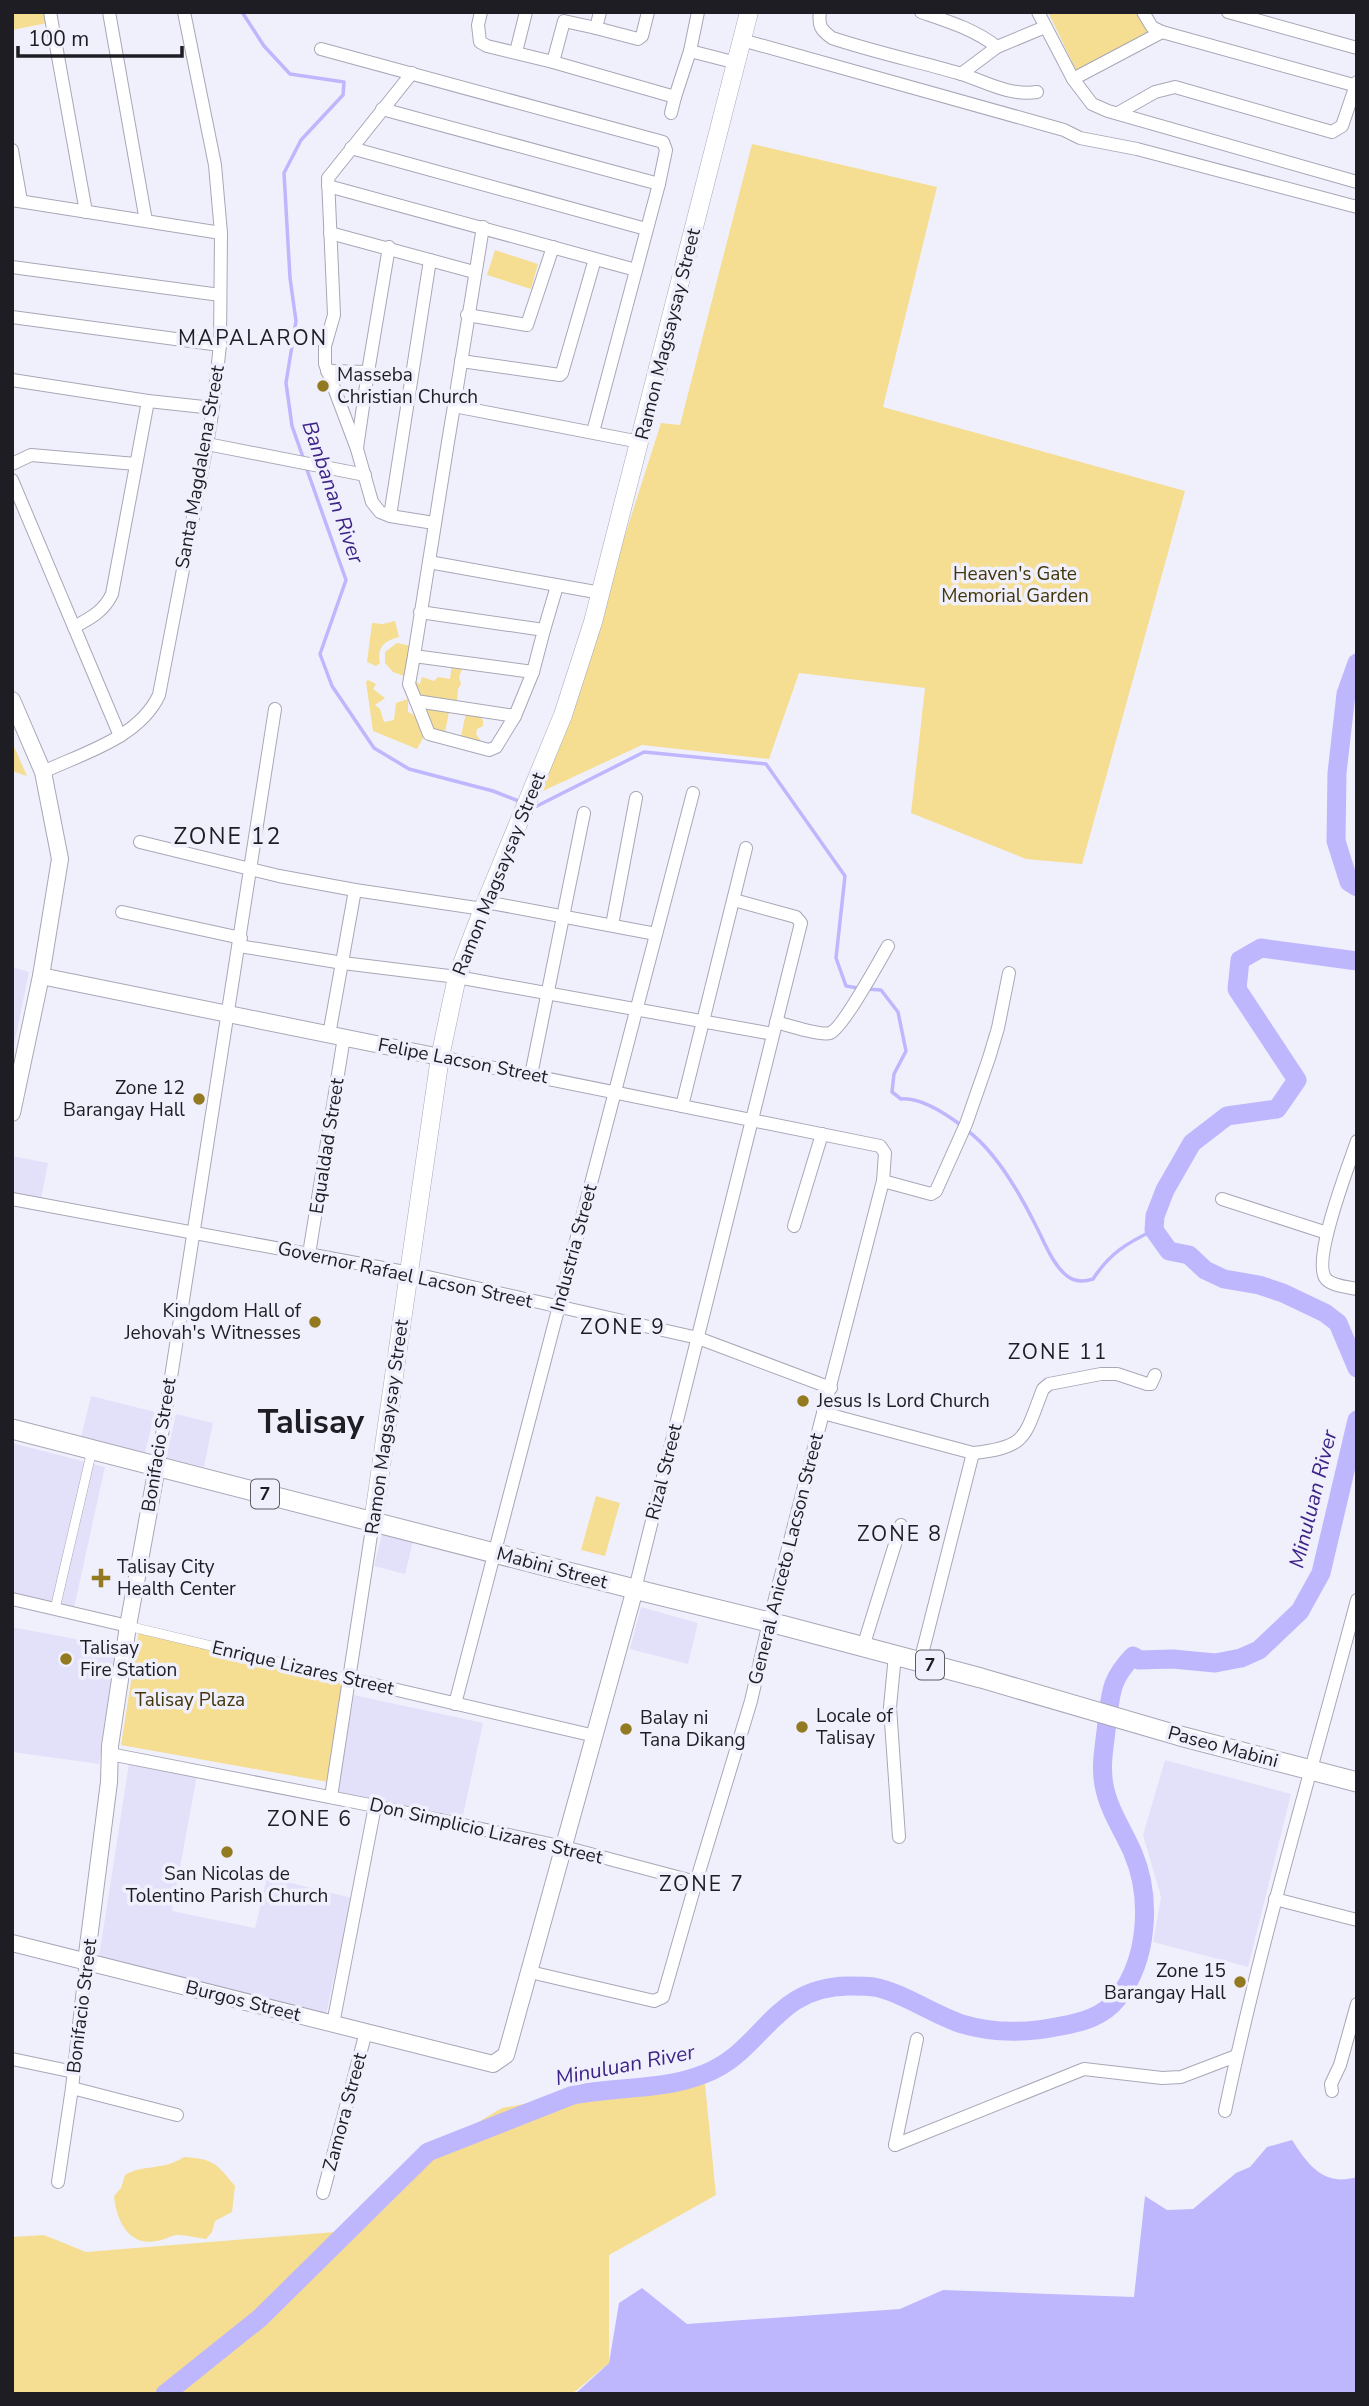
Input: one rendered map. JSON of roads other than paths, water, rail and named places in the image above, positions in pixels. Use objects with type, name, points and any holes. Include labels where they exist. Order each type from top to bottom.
[{"type":"main road","name":"Ramon Magsaysay Street","points":[[373,1522],[440,1057],[457,977],[563,715],[601,593],[749,12]]},
{"type":"main road","name":"Mabini Street","points":[[12,1429],[895,1655],[1090,1712]]},
{"type":"main road","name":"Paseo Mabini","points":[[1090,1712],[1357,1782]]},
{"type":"street","points":[[50,12],[86,212]]},
{"type":"street","points":[[109,12],[146,221]]},
{"type":"street","name":"Santa Magdalena Street","points":[[43,772],[120,736],[153,709],[159,695],[214,408],[220,345],[221,233],[215,165],[184,12]]},
{"type":"street","points":[[481,12],[478,25],[480,42],[493,48],[516,52],[675,97]]},
{"type":"street","points":[[516,52],[526,12]]},
{"type":"street","points":[[596,28],[600,12]]},
{"type":"street","points":[[553,62],[565,17],[638,39],[642,36],[648,12]]},
{"type":"street","points":[[671,113],[690,51],[698,12]]},
{"type":"street","points":[[820,12],[819,24],[822,31],[832,38],[961,74],[1016,93],[1037,92]]},
{"type":"street","points":[[921,12],[983,36],[997,47]]},
{"type":"street","points":[[1038,12],[1073,79],[1092,104],[1357,182]]},
{"type":"street","points":[[1118,113],[1155,92],[1175,87],[1332,132],[1342,126],[1356,85],[1162,33],[1152,27],[1143,12]]},
{"type":"street","points":[[1228,12],[1357,48]]},
{"type":"street","points":[[961,74],[997,47],[1045,27]]},
{"type":"street","points":[[1073,79],[1162,33]]},
{"type":"street","points":[[742,40],[1064,130],[1080,138],[1137,149],[1357,207]]},
{"type":"street","points":[[321,49],[663,142],[666,150],[659,184],[593,432]]},
{"type":"street","points":[[690,51],[737,63]]},
{"type":"street","points":[[412,73],[328,178],[334,315],[326,346],[327,371],[357,449],[375,508],[390,516],[434,523]]},
{"type":"street","points":[[382,109],[659,184]]},
{"type":"street","points":[[351,148],[646,229]]},
{"type":"street","points":[[12,150],[17,200],[221,233]]},
{"type":"street","points":[[328,186],[483,226],[636,270]]},
{"type":"street","points":[[483,226],[409,684],[429,734],[489,750],[496,747],[515,716],[533,672],[556,586]]},
{"type":"street","points":[[330,233],[474,272]]},
{"type":"street","points":[[357,449],[389,247]]},
{"type":"street","points":[[467,315],[527,325],[553,247]]},
{"type":"street","points":[[461,360],[560,375],[594,259]]},
{"type":"street","points":[[390,516],[430,260]]},
{"type":"street","points":[[12,267],[220,295]]},
{"type":"street","points":[[12,317],[220,345]]},
{"type":"street","points":[[327,371],[368,372]]},
{"type":"street","points":[[12,380],[148,401],[214,408]]},
{"type":"street","points":[[74,627],[99,613],[112,594],[148,401]]},
{"type":"street","points":[[454,406],[640,442]]},
{"type":"street","points":[[207,444],[365,475]]},
{"type":"street","points":[[12,464],[21,458],[40,455],[136,464]]},
{"type":"street","points":[[12,480],[120,736]]},
{"type":"street","points":[[429,562],[601,593]]},
{"type":"street","points":[[421,612],[544,630]]},
{"type":"street","points":[[414,656],[533,672]]},
{"type":"street","points":[[12,700],[43,772],[60,859],[41,976],[12,1113]]},
{"type":"street","points":[[416,701],[515,716]]},
{"type":"street","name":"Bonifacio Street","points":[[58,2182],[72,2088],[109,1782],[110,1754],[128,1626],[156,1467],[275,709]]},
{"type":"street","name":"Industria Street","points":[[455,1704],[693,793]]},
{"type":"street","points":[[611,925],[636,798]]},
{"type":"street","points":[[531,1075],[584,813]]},
{"type":"street","points":[[140,842],[250,869],[355,890],[563,916],[656,934]]},
{"type":"street","points":[[682,1106],[746,848]]},
{"type":"street","name":"Equaldad Street","points":[[309,1254],[343,963],[355,890]]},
{"type":"street","name":"Rizal Street","points":[[474,2059],[494,2064],[506,2055],[530,1972],[635,1589],[799,929],[800,918],[734,900]]},
{"type":"street","points":[[122,912],[240,942],[343,963],[457,977],[704,1022],[830,1033],[845,1017],[888,946]]},
{"type":"street","points":[[883,1181],[934,1193],[966,1124],[998,1028],[1009,973]]},
{"type":"street","name":"Felipe Lacson Street","points":[[41,976],[822,1134],[884,1149]]},
{"type":"street","points":[[794,1226],[822,1134]]},
{"type":"street","points":[[1357,1141],[1326,1233],[1321,1269],[1324,1278],[1330,1283],[1357,1289]]},
{"type":"street","name":"General Aniceto Lacson Street","points":[[530,1972],[654,2001],[663,1997],[751,1701],[883,1181],[884,1149]]},
{"type":"street","name":"Governor Rafael Lacson Street","points":[[12,1199],[410,1273],[698,1338],[831,1388]]},
{"type":"street","points":[[1223,1199],[1326,1233]]},
{"type":"street","points":[[823,1413],[973,1454],[1005,1449],[1023,1438],[1043,1390],[1049,1384],[1101,1374],[1117,1374],[1151,1384],[1155,1375]]},
{"type":"street","points":[[55,1609],[92,1450]]},
{"type":"street","points":[[920,1662],[973,1454]]},
{"type":"street","name":"Ramon Magsaysay Street","points":[[331,1797],[373,1522]]},
{"type":"street","points":[[863,1647],[901,1525]]},
{"type":"street","name":"Enrique Lizares Street","points":[[12,1599],[595,1737]]},
{"type":"street","points":[[1225,2111],[1275,1899],[1357,1600]]},
{"type":"street","points":[[895,1655],[890,1707],[899,1837]]},
{"type":"street","name":"Don Simplicio Lizares Street","points":[[110,1754],[375,1806],[564,1847],[696,1882]]},
{"type":"street","points":[[334,2024],[375,1806]]},
{"type":"street","points":[[1275,1899],[1357,1920]]},
{"type":"street","name":"Burgos Street","points":[[12,1943],[474,2059]]},
{"type":"street","points":[[1332,2091],[1331,2084],[1357,2004]]},
{"type":"street","name":"Zamora Street","points":[[323,2193],[366,2032]]},
{"type":"street","points":[[918,2039],[895,2145],[1084,2069],[1163,2078],[1181,2077],[1236,2056]]},
{"type":"street","points":[[12,2059],[74,2072]]},
{"type":"street","points":[[72,2088],[177,2115]]},
{"type":"waterway","name":"Banbanan River","points":[[242,12],[264,46],[290,74],[344,82],[343,95],[301,140],[284,173],[290,278],[296,321],[286,383],[292,426],[304,460]]},
{"type":"waterway","name":"Banbanan River","points":[[306,467],[346,580],[320,654],[332,686],[374,748],[409,769],[493,791],[521,802]]},
{"type":"waterway","name":"Minuluan River","points":[[1357,663],[1346,694],[1337,773],[1336,841],[1349,882],[1357,887]]},
{"type":"waterway","name":"Banbanan River","points":[[532,805],[535,807],[644,752],[766,764],[845,876],[836,958],[846,986],[858,988]]},
{"type":"waterway","name":"Minuluan River","points":[[1357,961],[1261,948],[1240,960],[1237,989],[1297,1080],[1277,1109],[1227,1116],[1192,1143],[1165,1190],[1155,1216],[1154,1230],[1169,1251],[1189,1255],[1205,1270],[1224,1279],[1259,1285],[1283,1293],[1325,1313],[1338,1323],[1357,1368]]},
{"type":"waterway","name":"Banbanan River","points":[[866,989],[881,990],[898,1012],[906,1051],[894,1074],[892,1092],[901,1099],[933,1107],[962,1126]]},
{"type":"waterway","name":"Banbanan River","points":[[968,1131],[988,1150],[1006,1174],[1053,1259],[1070,1278],[1080,1281],[1093,1279],[1120,1250],[1154,1230]]},
{"type":"waterway","name":"Minuluan River","points":[[165,2394],[260,2318],[428,2152],[573,2095],[655,2086],[704,2074],[741,2051],[785,2008],[802,1997],[822,1989],[874,1987],[962,2024],[999,2031],[1061,2026],[1084,2020],[1105,2010],[1127,1984],[1141,1948],[1144,1929],[1143,1889],[1139,1871],[1109,1803],[1103,1777],[1108,1711],[1116,1679],[1133,1656],[1139,1660],[1173,1659],[1215,1663],[1241,1658],[1259,1650],[1300,1611],[1321,1573],[1357,1420]]},
{"type":"place","name":"Masseba Christian Church","points":[[323,386]]},
{"type":"place","name":"Zone 12 Barangay Hall","points":[[199,1099]]},
{"type":"place","name":"Kingdom Hall of Jehovah's Witnesses","points":[[315,1322]]},
{"type":"place","name":"Jesus Is Lord Church","points":[[803,1401]]},
{"type":"place","name":"Talisay City Health Center","points":[[101,1578]]},
{"type":"place","name":"Talisay Fire Station","points":[[66,1659]]},
{"type":"place","name":"Locale of Talisay","points":[[802,1727]]},
{"type":"place","name":"Balay ni Tana Dikang","points":[[626,1729]]},
{"type":"place","name":"San Nicolas de Tolentino Parish Church","points":[[227,1852]]},
{"type":"place","name":"Zone 15 Barangay Hall","points":[[1240,1982]]},
{"type":"district","name":"MAPALARON","points":[[253,338]]},
{"type":"district","name":"ZONE 12","points":[[228,836]]},
{"type":"district","name":"ZONE 9","points":[[623,1327]]},
{"type":"district","name":"ZONE 11","points":[[1058,1352]]},
{"type":"district","name":"Talisay","points":[[311,1422]]},
{"type":"district","name":"ZONE 8","points":[[900,1534]]},
{"type":"district","name":"ZONE 6","points":[[310,1819]]},
{"type":"district","name":"ZONE 7","points":[[702,1884]]},
{"type":"park label","name":"Heaven's Gate Memorial Garden","points":[[1015,585]]},
{"type":"park label","name":"Talisay Plaza","points":[[190,1700]]}]
